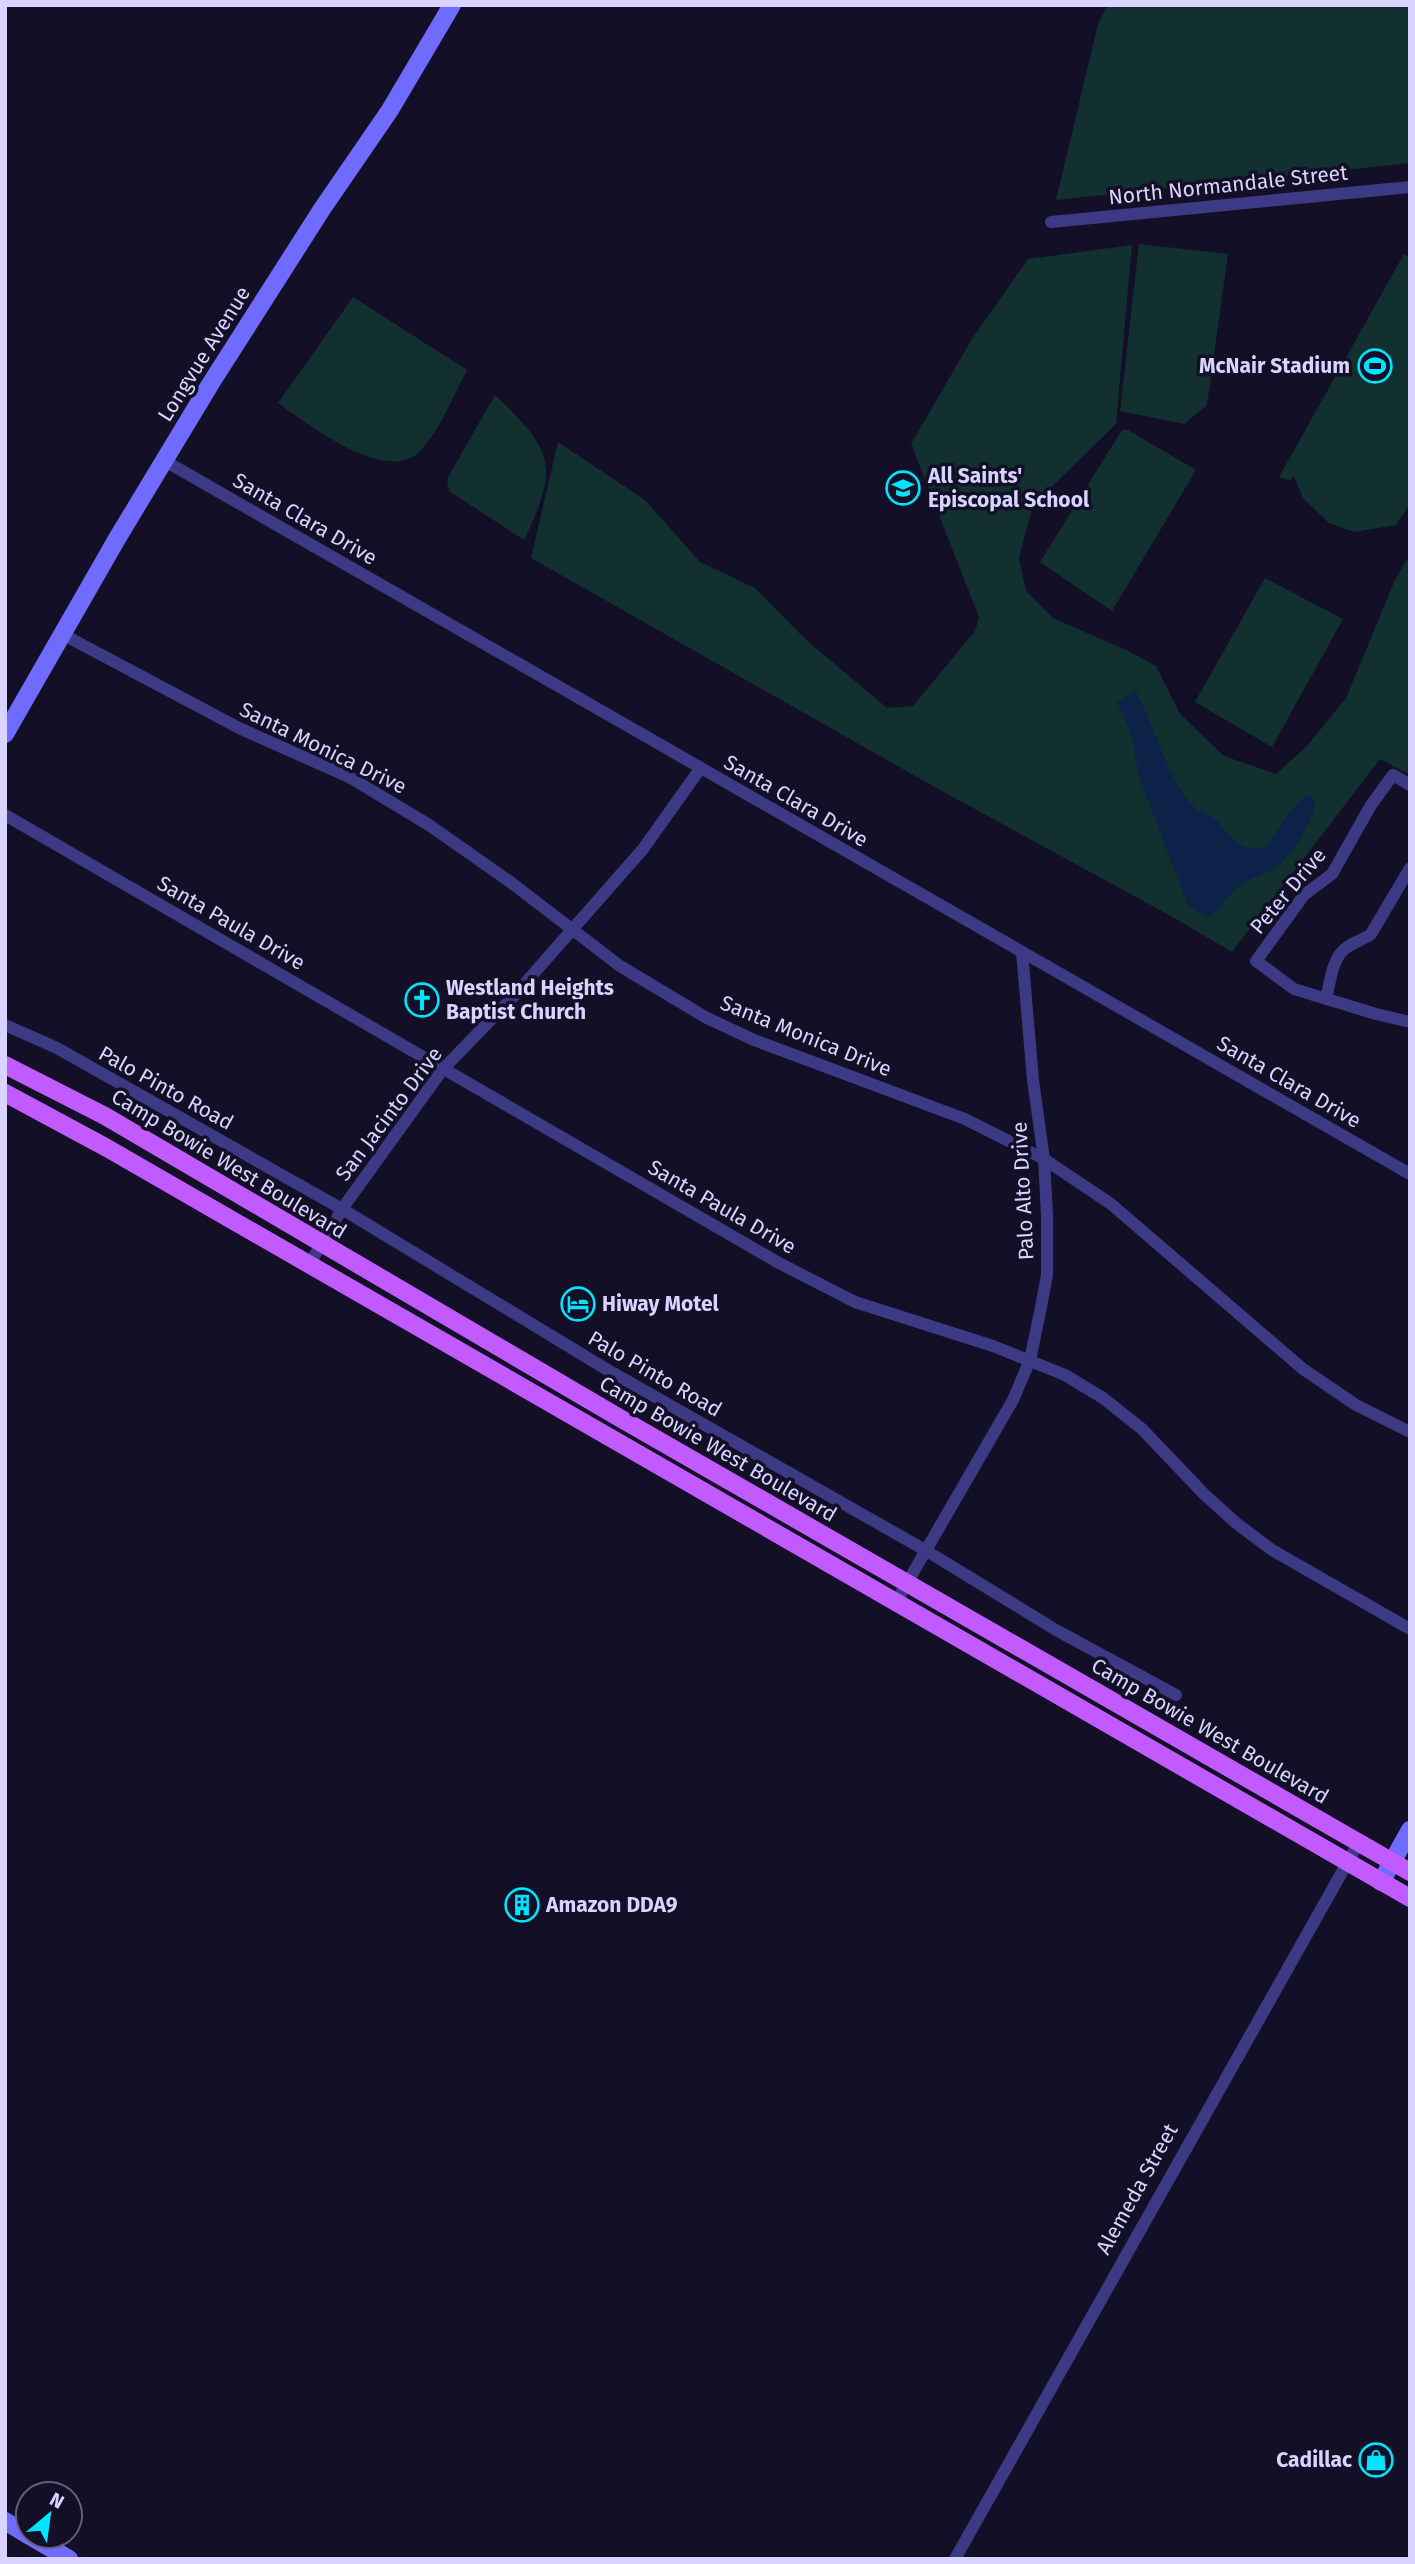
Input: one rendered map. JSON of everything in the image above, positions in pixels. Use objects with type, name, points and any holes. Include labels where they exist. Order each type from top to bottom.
[{"type":"main road","name":"Longvue Avenue","points":[[5,734],[211,383],[322,209],[390,110],[452,5]]},
{"type":"main road","name":"Camp Bowie West Boulevard","points":[[5,1065],[106,1116],[321,1245],[907,1585],[1410,1872]]},
{"type":"main road","name":"Camp Bowie West Boulevard","points":[[5,1093],[54,1118],[1410,1898]]},
{"type":"main road","points":[[605,1437],[618,1417]]},
{"type":"main road","points":[[1381,1882],[1410,1830]]},
{"type":"street","name":"North Normandale Street","points":[[1051,222],[1410,187]]},
{"type":"street","name":"Santa Clara Drive","points":[[165,461],[1410,1174]]},
{"type":"street","name":"Santa Monica Drive","points":[[62,634],[239,728],[351,778],[429,825],[509,881],[620,966],[705,1017],[754,1040],[965,1119],[1044,1159],[1111,1204],[1303,1369],[1356,1405],[1410,1432]]},
{"type":"street","name":"San Jacinto Drive","points":[[309,1265],[342,1209],[443,1069],[513,997],[643,849],[700,769]]},
{"type":"street","name":"Peter Drive","points":[[1326,999],[1294,989],[1256,961],[1304,895],[1332,874],[1371,805],[1393,775],[1410,785]]},
{"type":"street","name":"Santa Paula Drive","points":[[5,815],[810,1279],[855,1302],[1030,1360],[1065,1375],[1103,1398],[1142,1429],[1204,1494],[1272,1550],[1410,1629]]},
{"type":"street","points":[[1409,872],[1371,934],[1340,954],[1326,999],[1410,1022]]},
{"type":"street","name":"Palo Alto Drive","points":[[896,1602],[1013,1400],[1030,1360],[1047,1275],[1044,1159],[1033,1080],[1022,952]]},
{"type":"street","name":"Palo Pinto Road","points":[[5,1025],[57,1048],[342,1209],[606,1369],[925,1549],[1056,1630],[1177,1695]]},
{"type":"street","name":"Alemeda Street","points":[[955,2559],[1359,1842]]},
{"type":"green space","points":[[1108,5],[1410,5],[1410,163],[1056,200],[1098,24]]},
{"type":"green space","points":[[1139,244],[1228,254],[1207,405],[1184,424],[1120,411]]},
{"type":"green space","points":[[1132,245],[1116,424],[1033,505],[1019,558],[1026,591],[1053,618],[1156,666],[1180,714],[1224,756],[1276,774],[1307,746],[1346,698],[1395,580],[1410,554],[1410,775],[1380,759],[1232,952],[531,558],[558,442],[645,500],[700,562],[755,588],[805,639],[887,708],[913,706],[975,631],[979,617],[911,444],[972,339],[1028,259]]},
{"type":"green space","name":"McNair Stadium","points":[[1404,254],[1410,257],[1410,504],[1396,525],[1354,532],[1329,523],[1303,498],[1294,476],[1290,481],[1279,477]]},
{"type":"green space","points":[[353,297],[467,370],[435,432],[421,450],[407,459],[389,461],[369,457],[348,448],[278,403]]},
{"type":"green space","points":[[495,395],[529,431],[545,461],[543,494],[524,540],[449,491],[447,479]]},
{"type":"green space","points":[[1122,430],[1128,430],[1196,470],[1112,611],[1040,562]]},
{"type":"green space","points":[[1265,578],[1343,619],[1272,747],[1195,702]]},
{"type":"water","points":[[1136,691],[1168,766],[1184,795],[1194,807],[1215,819],[1237,842],[1249,847],[1266,847],[1299,801],[1309,794],[1316,802],[1305,830],[1288,856],[1270,871],[1243,883],[1209,917],[1188,906],[1139,776],[1131,733],[1117,702]]},
{"type":"place","name":"McNair Stadium","points":[[1375,366]]},
{"type":"place","name":"All Saints' Episcopal School","points":[[903,488]]},
{"type":"place","name":"Westland Heights Baptist Church","points":[[422,1000]]},
{"type":"place","name":"Hiway Motel","points":[[578,1304]]},
{"type":"place","name":"Amazon DDA9","points":[[522,1905]]},
{"type":"place","name":"Cadillac","points":[[1376,2460]]}]
